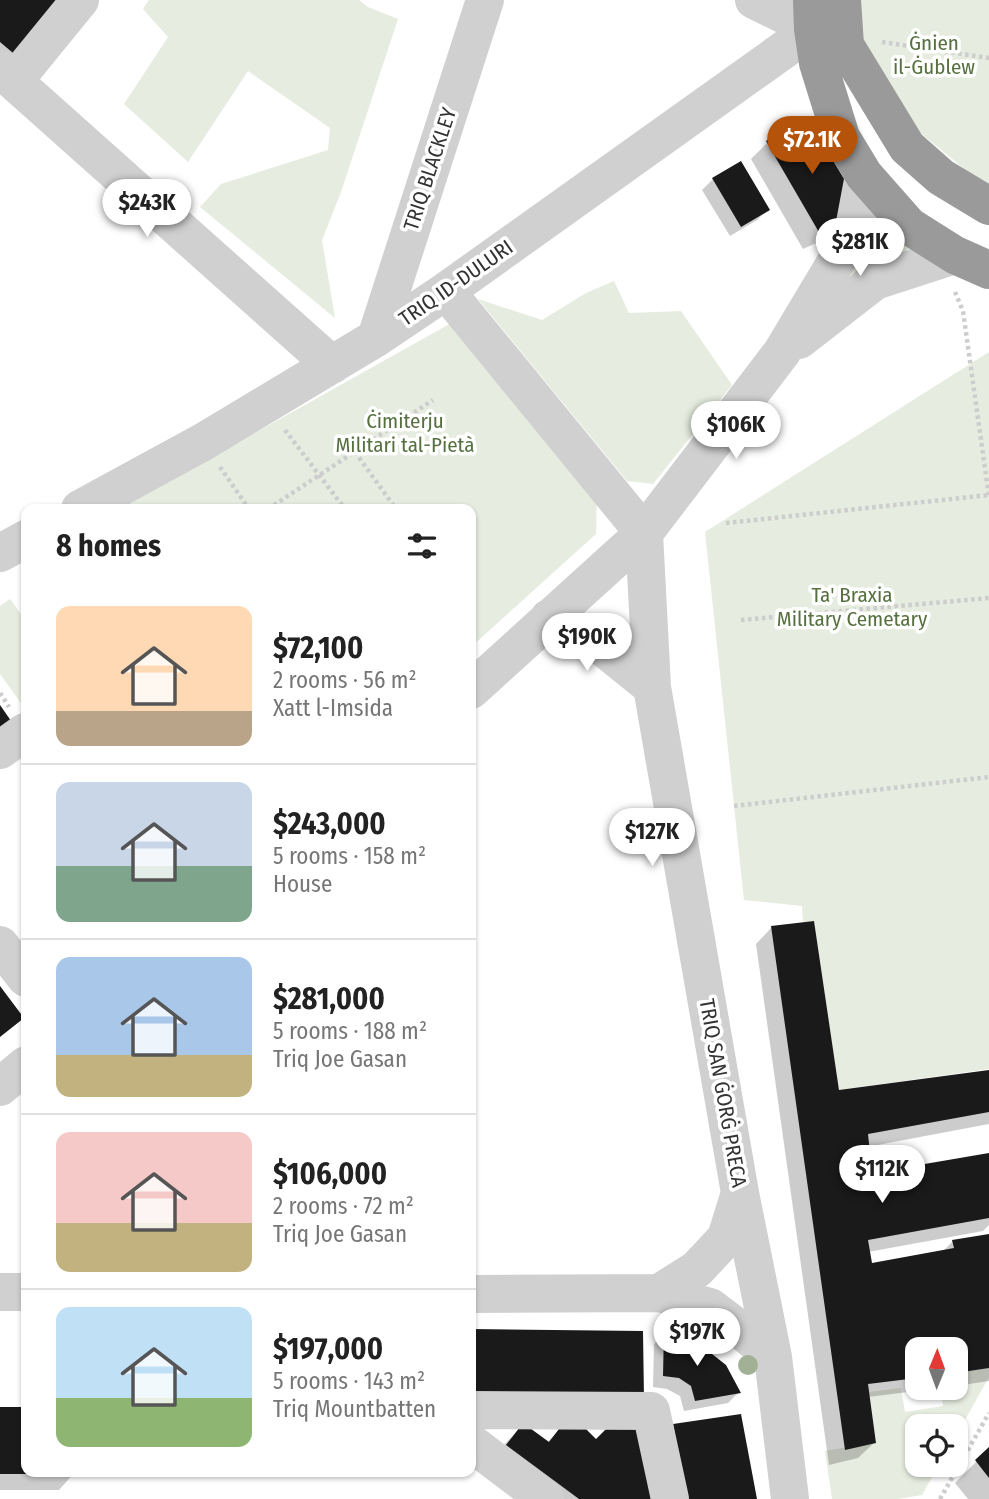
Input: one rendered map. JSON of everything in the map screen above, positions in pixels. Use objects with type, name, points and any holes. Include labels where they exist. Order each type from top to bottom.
[{"type":"highway","points":[[842,0],[845,46],[907,147],[942,177],[987,205]]},
{"type":"highway","points":[[813,14],[818,63],[841,138],[864,175],[909,226],[948,257],[989,270]]},
{"type":"street","points":[[80,0],[7,75],[332,365]]},
{"type":"street","name":"TRIQ BLACKLEY","points":[[376,338],[485,0]]},
{"type":"street","points":[[754,0],[813,14]]},
{"type":"street","name":"TRIQ ID-DULURI","points":[[89,504],[203,442],[332,365],[446,291],[813,14]]},
{"type":"street","points":[[476,685],[644,533],[782,352],[846,245],[855,223],[864,175]]},
{"type":"street","points":[[782,352],[875,281],[948,257]]},
{"type":"street","points":[[446,291],[644,533]]},
{"type":"street","name":"TRIQ SAN ĠORĠ PRECA","points":[[644,533],[652,687],[740,1193],[773,1357],[790,1499]]},
{"type":"street","points":[[0,553],[21,542]]},
{"type":"street","points":[[549,618],[601,646],[652,687]]},
{"type":"street","points":[[0,945],[21,972]]},
{"type":"street","points":[[0,1087],[21,1069]]},
{"type":"street","points":[[659,1293],[696,1269],[726,1238],[740,1193]]},
{"type":"street","points":[[0,1292],[21,1292]]},
{"type":"street","points":[[476,1294],[659,1293],[709,1307],[773,1357]]},
{"type":"street","points":[[476,1410],[651,1410],[670,1499]]},
{"type":"street","points":[[476,1447],[545,1499]]},
{"type":"path","points":[[877,41],[989,58]]},
{"type":"path","points":[[726,523],[989,496],[963,311],[948,257]]},
{"type":"path","points":[[276,504],[433,400]]},
{"type":"path","points":[[265,404],[341,504]]},
{"type":"path","points":[[203,442],[246,504]]},
{"type":"path","points":[[355,452],[392,504]]},
{"type":"path","points":[[741,620],[989,598]]},
{"type":"path","points":[[734,806],[989,778]]},
{"type":"path","points":[[940,1499],[989,1413]]},
{"type":"green space","points":[[149,0],[359,0],[368,7],[398,19],[341,192],[322,240],[335,318],[200,207],[221,184],[328,150],[330,128],[248,71],[188,162],[124,104],[168,37],[143,9]]},
{"type":"green space","name":"Ġnien il-Ġublew","points":[[853,0],[989,0],[989,186],[979,181],[917,130],[851,30]]},
{"type":"green space","points":[[871,209],[920,246],[811,318]]},
{"type":"green space","points":[[614,281],[629,313],[681,311],[732,385],[653,484],[627,481],[478,299],[542,320],[586,293]]},
{"type":"green space","name":"Ċimiterju Militari tal-Pietà","points":[[453,322],[597,496],[596,534],[476,642],[476,504],[128,504]]},
{"type":"green space","name":"Ta' Braxia Military Cemetary","points":[[989,352],[989,1069],[839,1090],[814,921],[803,922],[802,906],[744,900],[705,532]]},
{"type":"green space","points":[[10,599],[21,614],[21,703],[0,674],[0,606]]},
{"type":"green space","points":[[989,1368],[989,1377],[968,1415],[905,1414],[905,1477],[932,1477],[922,1495],[898,1499],[832,1499],[825,1451],[876,1442],[869,1392],[901,1388],[905,1412],[943,1406],[942,1400],[968,1400],[968,1371]]},
{"type":"building","points":[[0,0],[66,0],[19,58],[0,42]]},
{"type":"building","points":[[788,126],[817,134],[849,187],[843,223],[820,234],[766,141]]},
{"type":"building","points":[[741,161],[770,210],[741,227],[712,178]]},
{"type":"building","points":[[0,705],[16,728],[0,740]]},
{"type":"building","points":[[814,921],[839,1090],[989,1070],[989,1112],[868,1134],[872,1173],[989,1153],[989,1218],[868,1240],[872,1263],[954,1248],[952,1240],[989,1234],[989,1368],[968,1371],[968,1337],[905,1337],[905,1379],[868,1384],[876,1443],[845,1450],[771,926]]},
{"type":"building","points":[[0,986],[21,1014],[21,1020],[0,1037]]},
{"type":"building","points":[[476,1329],[643,1331],[644,1399],[476,1399]]},
{"type":"building","points":[[664,1331],[693,1339],[726,1365],[741,1393],[695,1401],[691,1386],[679,1378],[663,1376]]},
{"type":"building","points":[[0,1407],[21,1407],[21,1474],[0,1474]]},
{"type":"building","points":[[741,1414],[757,1499],[686,1499],[673,1424]]},
{"type":"building","points":[[523,1423],[549,1442],[562,1425],[582,1425],[596,1439],[610,1425],[635,1425],[666,1499],[579,1499],[506,1445]]},
{"type":"building","points":[[989,1447],[989,1478],[975,1460]]}]
